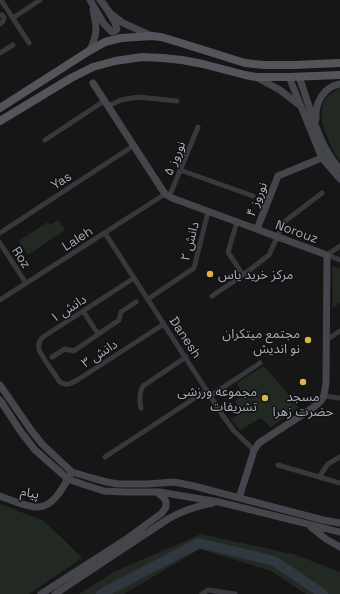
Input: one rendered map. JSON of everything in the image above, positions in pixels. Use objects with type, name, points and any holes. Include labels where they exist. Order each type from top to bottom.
[{"type":"main road","points":[[91,2],[109,30],[112,32],[115,31],[117,28],[115,23],[102,2]]},
{"type":"main road","points":[[89,51],[96,34],[96,22],[91,2]]},
{"type":"main road","points":[[102,2],[110,13],[123,23],[152,36],[178,42],[245,62],[264,65],[340,63]]},
{"type":"main road","points":[[0,108],[105,42],[121,38],[152,36]]},
{"type":"main road","points":[[0,121],[71,78],[93,67],[115,61],[142,57],[169,58],[203,64],[256,77],[340,75]]},
{"type":"main road","points":[[285,65],[299,103],[326,157],[340,179]]},
{"type":"main road","points":[[295,65],[324,146],[326,157],[340,169]]},
{"type":"main road","points":[[256,77],[280,90],[299,103]]},
{"type":"main road","points":[[294,90],[293,85],[295,83],[298,82],[303,86]]},
{"type":"main road","points":[[93,83],[133,146],[167,195]]},
{"type":"main road","points":[[316,127],[316,111],[319,102],[326,91],[331,87],[340,84]]},
{"type":"main road","name":"نوروز ۴","points":[[257,229],[278,176],[326,157]]},
{"type":"main road","name":"Norouz","points":[[167,195],[208,212],[327,255],[326,383],[324,396]]},
{"type":"main road","points":[[0,385],[42,444],[72,472],[118,484],[162,483],[191,498],[218,502],[340,532]]},
{"type":"main road","points":[[239,498],[254,450],[259,442],[311,409],[319,403],[324,396]]},
{"type":"main road","points":[[0,400],[35,450],[68,479],[104,491],[126,492],[163,492],[166,487],[162,483]]},
{"type":"main road","name":"پیام","points":[[0,496],[24,506],[36,508],[43,507],[55,500],[72,472]]},
{"type":"main road","points":[[158,492],[194,486],[340,523]]},
{"type":"main road","points":[[55,594],[178,513],[186,506],[191,498],[194,492],[194,486]]},
{"type":"main road","points":[[41,594],[125,540],[162,513],[172,489]]},
{"type":"main road","points":[[158,492],[166,502]]},
{"type":"main road","points":[[178,513],[202,505],[218,502]]},
{"type":"main road","points":[[307,524],[326,539],[340,547]]},
{"type":"street","points":[[1,0],[29,42]]},
{"type":"street","points":[[13,18],[40,0]]},
{"type":"street","points":[[0,15],[4,18],[0,24]]},
{"type":"street","points":[[0,53],[13,45]]},
{"type":"street","points":[[45,140],[106,104],[138,97],[176,101]]},
{"type":"street","name":"نوروز ۵","points":[[167,195],[180,170],[198,127]]},
{"type":"street","name":"Yas","points":[[0,233],[133,146]]},
{"type":"street","points":[[180,170],[253,196]]},
{"type":"street","points":[[212,296],[269,256],[284,222],[322,193]]},
{"type":"street","name":"Laleh","points":[[0,300],[167,195]]},
{"type":"street","name":"دانش ۲","points":[[148,299],[194,268],[208,212]]},
{"type":"street","points":[[237,222],[228,252],[243,275]]},
{"type":"street","name":"Danesh","points":[[105,233],[234,431],[254,450]]},
{"type":"street","name":"Roz","points":[[0,243],[26,283]]},
{"type":"street","points":[[327,255],[340,246]]},
{"type":"street","points":[[327,255],[340,260]]},
{"type":"street","name":"دانش ۱","points":[[50,368],[39,350],[38,345],[43,337],[134,278]]},
{"type":"street","points":[[52,357],[65,349],[74,351],[119,320],[121,312],[136,302]]},
{"type":"street","points":[[83,312],[98,334]]},
{"type":"street","name":"دانش ۳","points":[[50,368],[59,381],[63,384],[66,385],[72,383],[164,324]]},
{"type":"street","points":[[326,340],[340,330]]},
{"type":"street","points":[[141,408],[139,401],[140,392],[143,386],[186,357]]},
{"type":"street","points":[[210,396],[260,363]]},
{"type":"street","points":[[105,457],[206,390]]},
{"type":"street","points":[[324,396],[340,398]]},
{"type":"street","points":[[319,477],[328,464],[340,456]]},
{"type":"street","points":[[278,465],[340,482]]},
{"type":"street","points":[[202,594],[208,590],[235,594]]},
{"type":"shaded area","points":[[340,88],[340,161],[329,143],[321,114],[325,99]]},
{"type":"shaded area","points":[[58,220],[65,230],[28,255],[19,241],[48,222],[50,225]]},
{"type":"shaded area","points":[[332,266],[340,268],[340,303],[333,308]]},
{"type":"shaded area","name":"مجموعه ورزشی تشریفات","points":[[264,366],[299,407],[271,427],[261,418],[240,430],[231,420],[242,411],[236,403],[236,400],[243,395],[237,383]]},
{"type":"shaded area","points":[[0,504],[42,520],[82,558],[29,594],[0,594]]},
{"type":"shaded area","points":[[201,534],[296,555],[340,572],[340,594],[306,594],[271,571],[200,549],[124,594],[79,594],[114,572]]},
{"type":"waterway","points":[[101,594],[199,543],[274,561],[323,594]]},
{"type":"place","name":"مرکز خرید یاس","points":[[210,274]]},
{"type":"place","name":"مجتمع میتکران نو اندیش","points":[[308,340]]},
{"type":"place","name":"مسجد حضرت زهرا","points":[[303,382]]},
{"type":"place","name":"مجموعه ورزشی تشریفات","points":[[265,398]]}]
